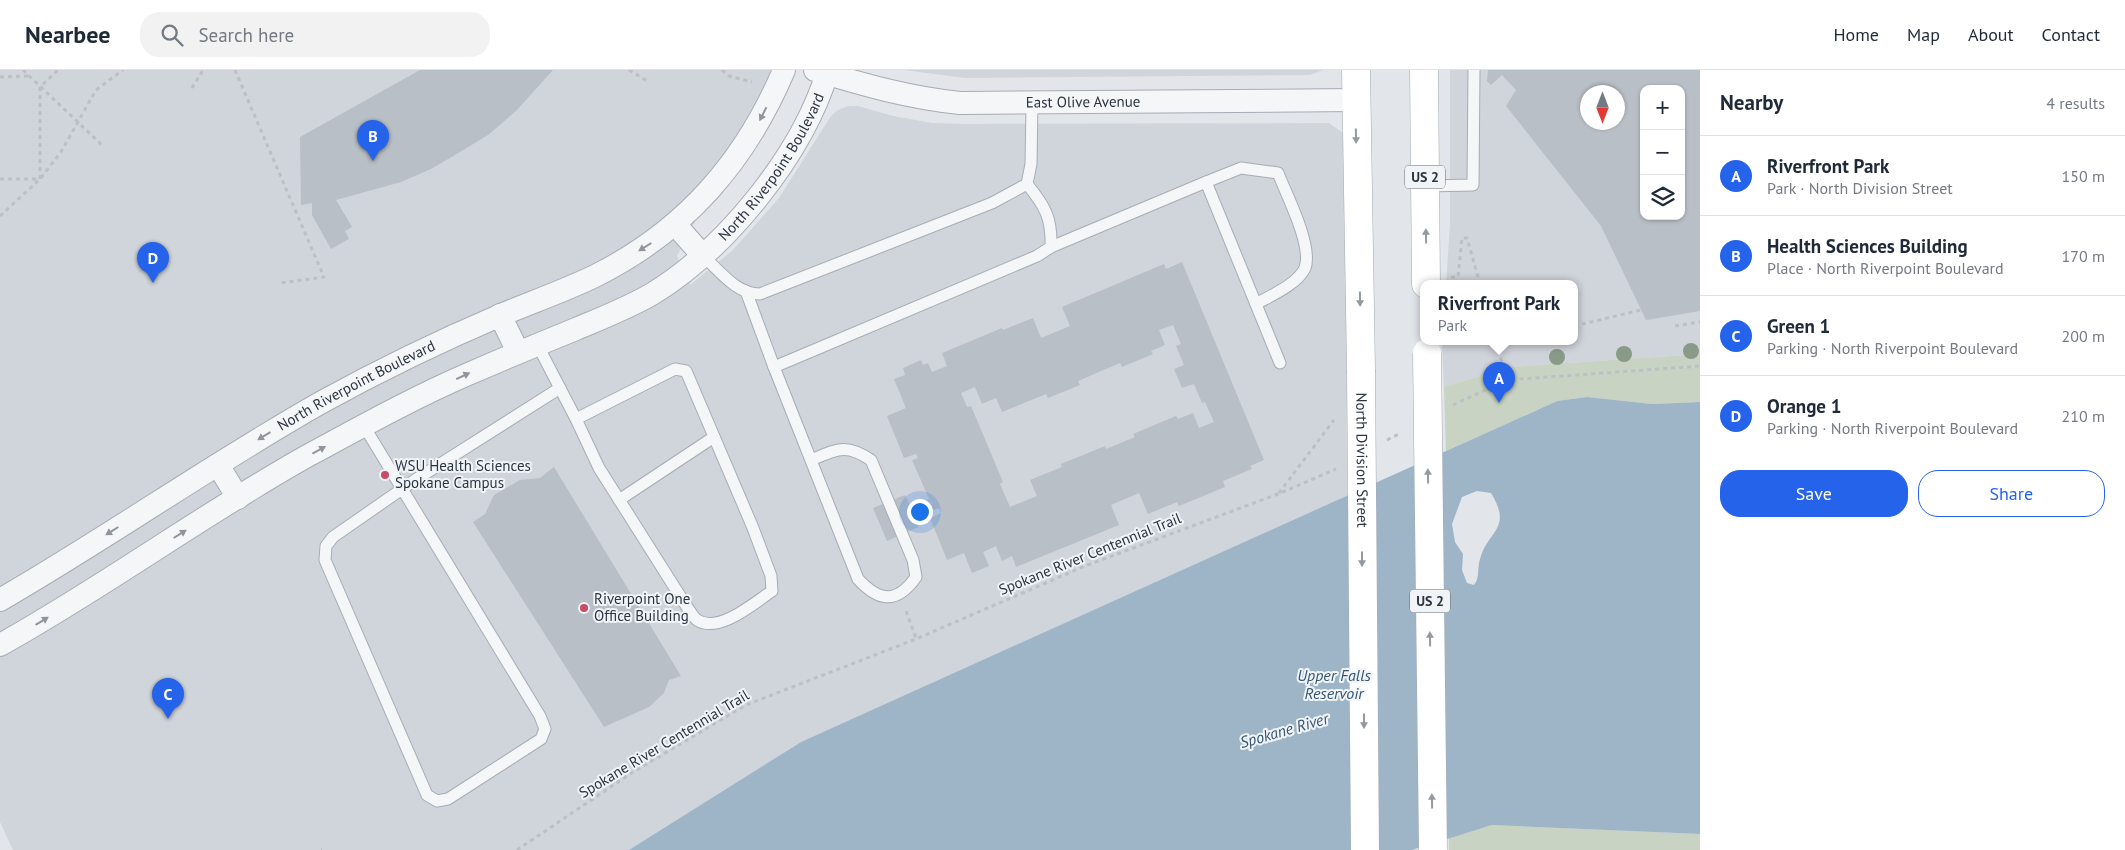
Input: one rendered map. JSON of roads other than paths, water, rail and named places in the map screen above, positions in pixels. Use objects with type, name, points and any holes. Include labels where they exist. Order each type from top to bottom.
[{"type":"main road","name":"North Division Street","points":[[1356,70],[1361,370],[1365,850]]},
{"type":"main road","name":"US 2","points":[[1424,70],[1426,280]]},
{"type":"main road","name":"US 2","points":[[1427,347],[1433,850]]},
{"type":"street","name":"North Riverpoint Boulevard","points":[[0,600],[324,401],[441,342],[596,275],[652,242],[676,224],[704,196],[745,146],[761,119],[784,70]]},
{"type":"street","name":"North Riverpoint Boulevard","points":[[0,645],[238,498],[364,426],[456,380],[528,348],[622,310],[652,294],[703,256],[756,199],[783,162],[813,108],[824,71]]},
{"type":"street","name":"East Olive Avenue","points":[[824,71],[871,87],[932,100],[960,103],[1356,100]]},
{"type":"street","name":"North Riverpoint Boulevard","points":[[676,224],[703,256]]},
{"type":"street","points":[[500,315],[528,348]]},
{"type":"street","points":[[218,465],[238,498]]},
{"type":"lane","points":[[1425,186],[1473,185],[1474,70]]},
{"type":"lane","points":[[1032,103],[1031,164],[1027,184],[1044,206],[1052,230],[1050,247]]},
{"type":"lane","points":[[774,366],[1037,256],[1050,247],[1241,168],[1278,174],[1306,246],[1304,268],[1291,285],[1256,304]]},
{"type":"lane","points":[[1206,182],[1280,363]]},
{"type":"lane","points":[[703,256],[737,287],[750,294],[760,294],[992,203],[1027,184]]},
{"type":"lane","points":[[746,292],[774,366],[811,460],[858,579],[871,593],[889,597],[907,590],[916,578],[914,560],[871,460],[857,451],[836,449],[811,460]]},
{"type":"lane","points":[[528,348],[560,388],[599,468],[697,620],[714,624],[735,616],[772,591],[771,576],[753,528],[686,371],[676,369],[576,419]]},
{"type":"lane","points":[[364,426],[402,488],[540,716],[545,729],[541,739],[448,799],[437,801],[427,795],[325,560],[326,546],[333,537],[402,488],[560,388]]},
{"type":"lane","points":[[619,500],[714,437]]},
{"type":"water","name":"Upper Falls Reservoir","points":[[1587,397],[1652,404],[1700,402],[1700,834],[1492,825],[1412,850],[629,850],[801,742],[1557,401]],"holes":[[[1477,491],[1491,493],[1500,514],[1499,522],[1497,529],[1484,549],[1474,585],[1467,583],[1462,570],[1463,554],[1455,542],[1452,524],[1462,497]]]},
{"type":"place","name":"Health Sciences Building","points":[[373,161]]},
{"type":"place","name":"Orange 1","points":[[153,283]]},
{"type":"place","name":"Riverfront Park","points":[[1499,403]]},
{"type":"place","name":"WSU Health Sciences Spokane Campus","points":[[385,475]]},
{"type":"place","name":"Riverpoint One Office Building","points":[[584,608]]},
{"type":"place","name":"Green 1","points":[[168,719]]},
{"type":"water label","name":"Spokane River","points":[[1284,730]]}]
